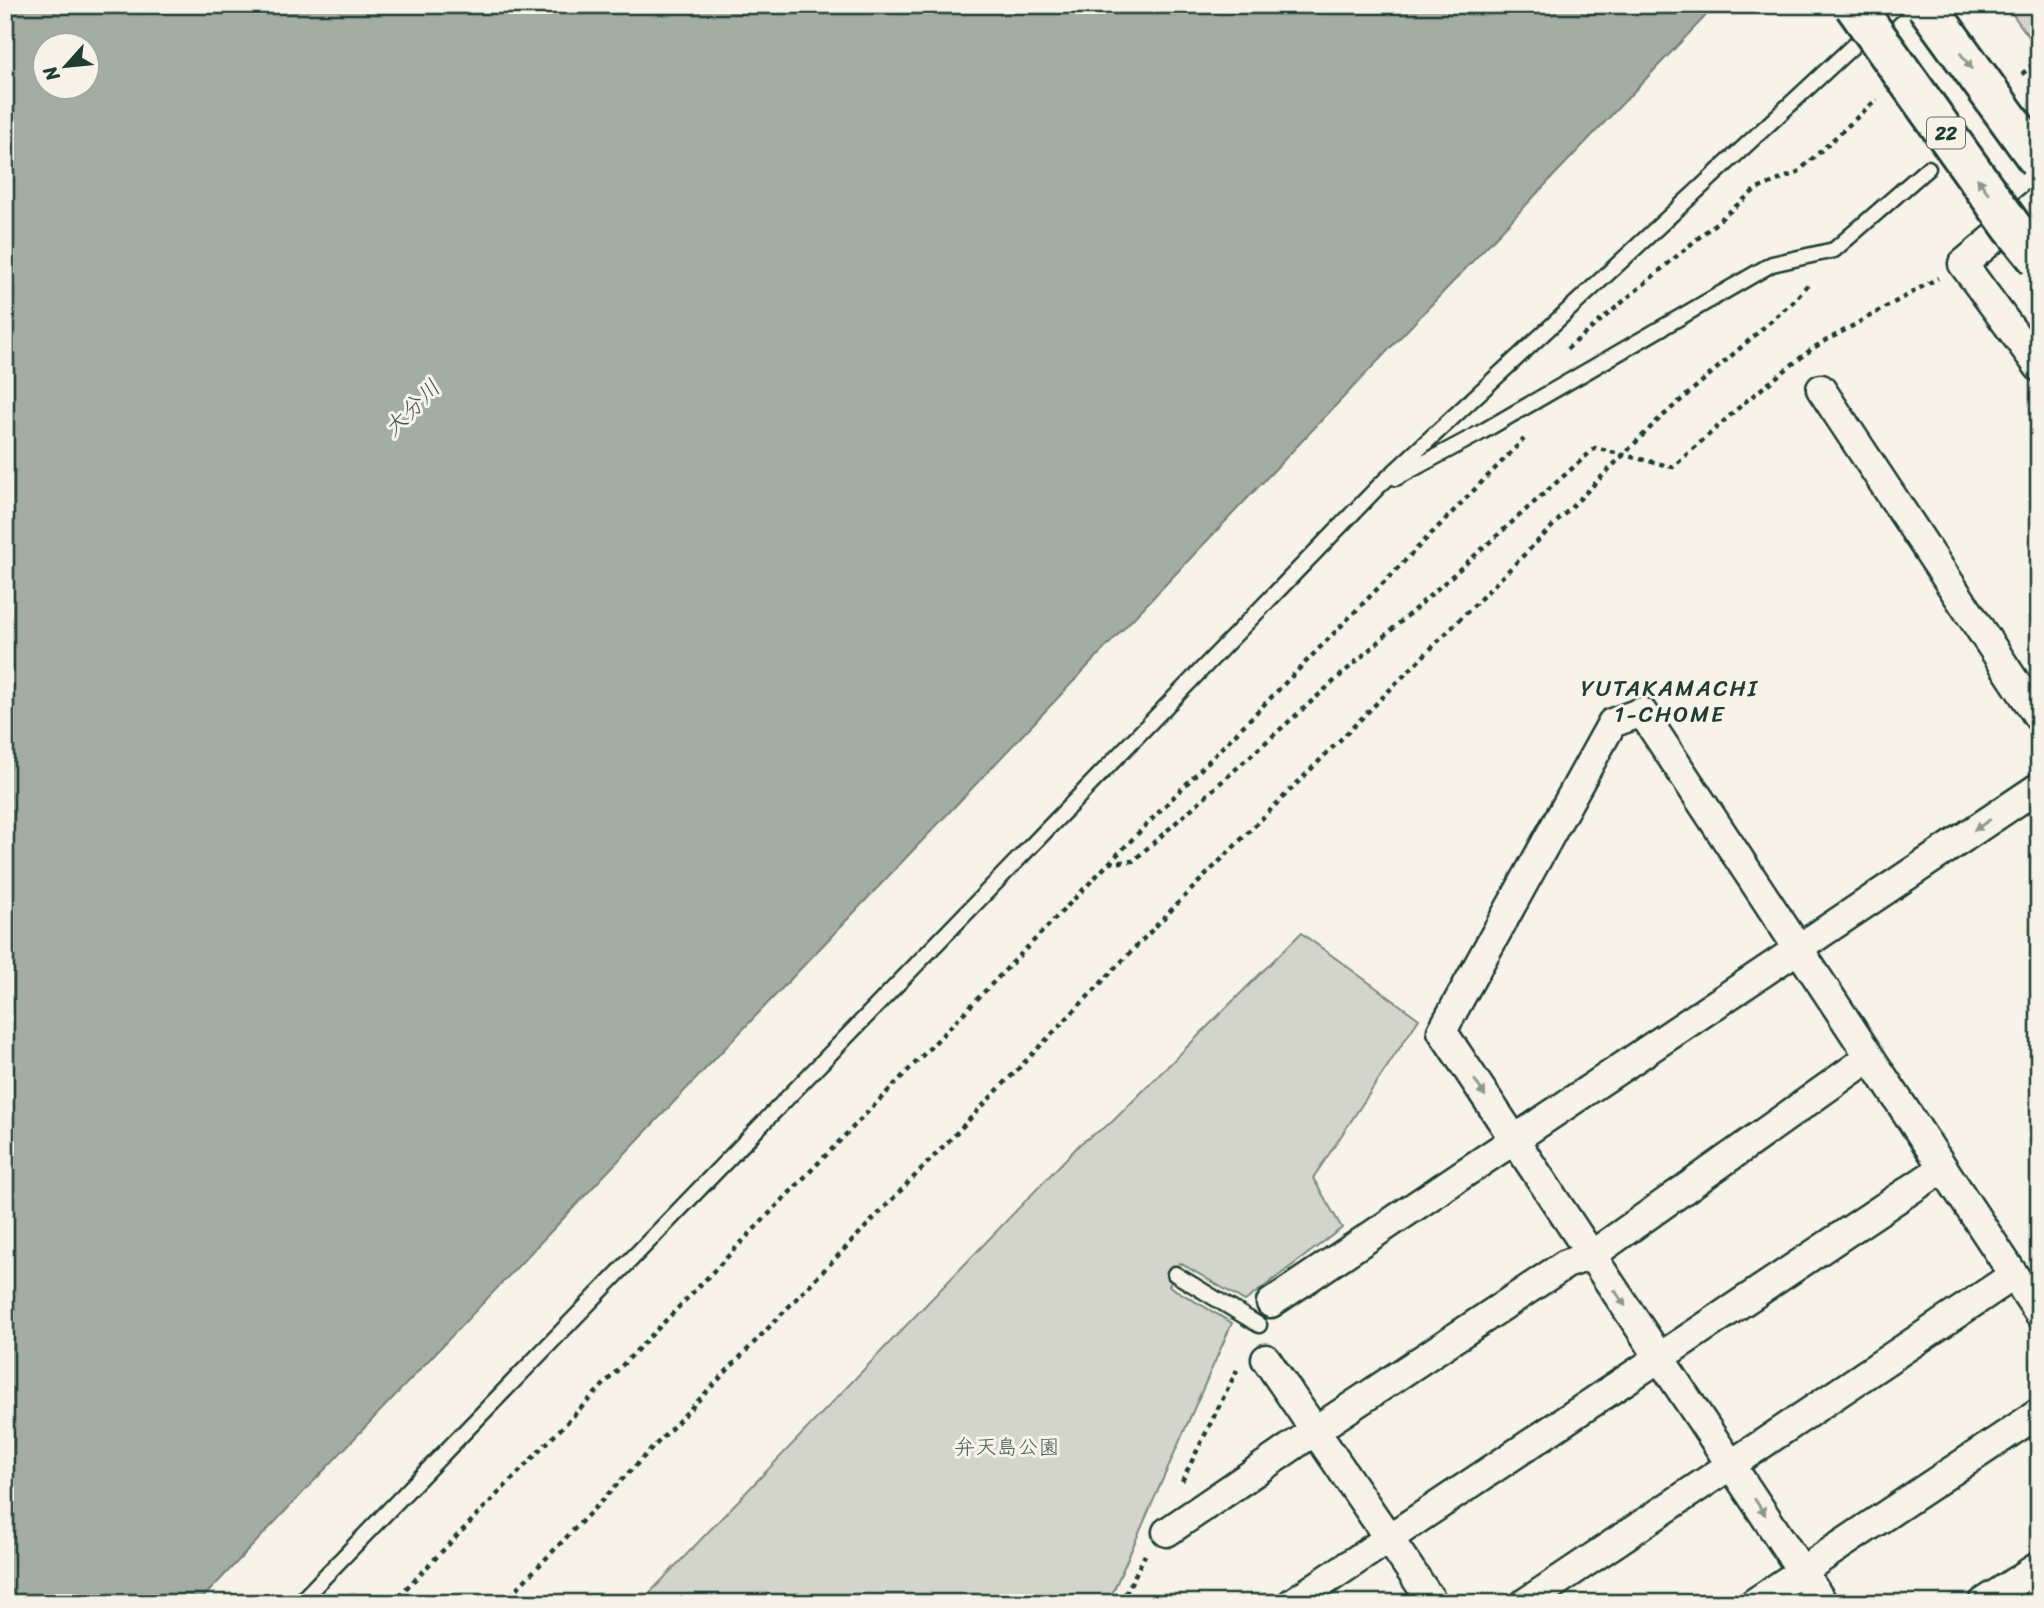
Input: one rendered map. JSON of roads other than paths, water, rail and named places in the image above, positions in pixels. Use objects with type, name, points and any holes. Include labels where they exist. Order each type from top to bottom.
[{"type":"main road","name":"22","points":[[1854,5],[2039,260]]},
{"type":"main road","points":[[1926,5],[2039,161]]},
{"type":"street","points":[[2039,201],[1963,264],[2039,367]]},
{"type":"street","points":[[1821,388],[2039,718]]},
{"type":"street","points":[[1823,1603],[1442,1031],[1612,723],[1642,712],[2039,1313]]},
{"type":"street","points":[[1265,1314],[1514,1140],[2039,787]]},
{"type":"street","points":[[1167,1532],[1566,1264],[1592,1255],[1870,1057]]},
{"type":"street","points":[[1292,1603],[1943,1168]]},
{"type":"street","points":[[1525,1603],[2014,1275]]},
{"type":"street","points":[[1266,1359],[1433,1603]]},
{"type":"street","points":[[1754,1603],[2039,1413]]},
{"type":"street","points":[[1983,1603],[2039,1566]]},
{"type":"lane","points":[[299,1603],[1379,486],[1897,5]]},
{"type":"lane","points":[[1379,486],[1480,433],[1772,264],[1834,250],[1928,168]]},
{"type":"lane","points":[[1175,1274],[1265,1314]]},
{"type":"water","name":"大分川","points":[[5,5],[1716,5],[198,1603],[5,1603]]},
{"type":"district","name":"YUTAKAMACHI 1-CHOME","points":[[1670,701]]},
{"type":"park label","name":"弁天島公園","points":[[1007,1447]]}]
